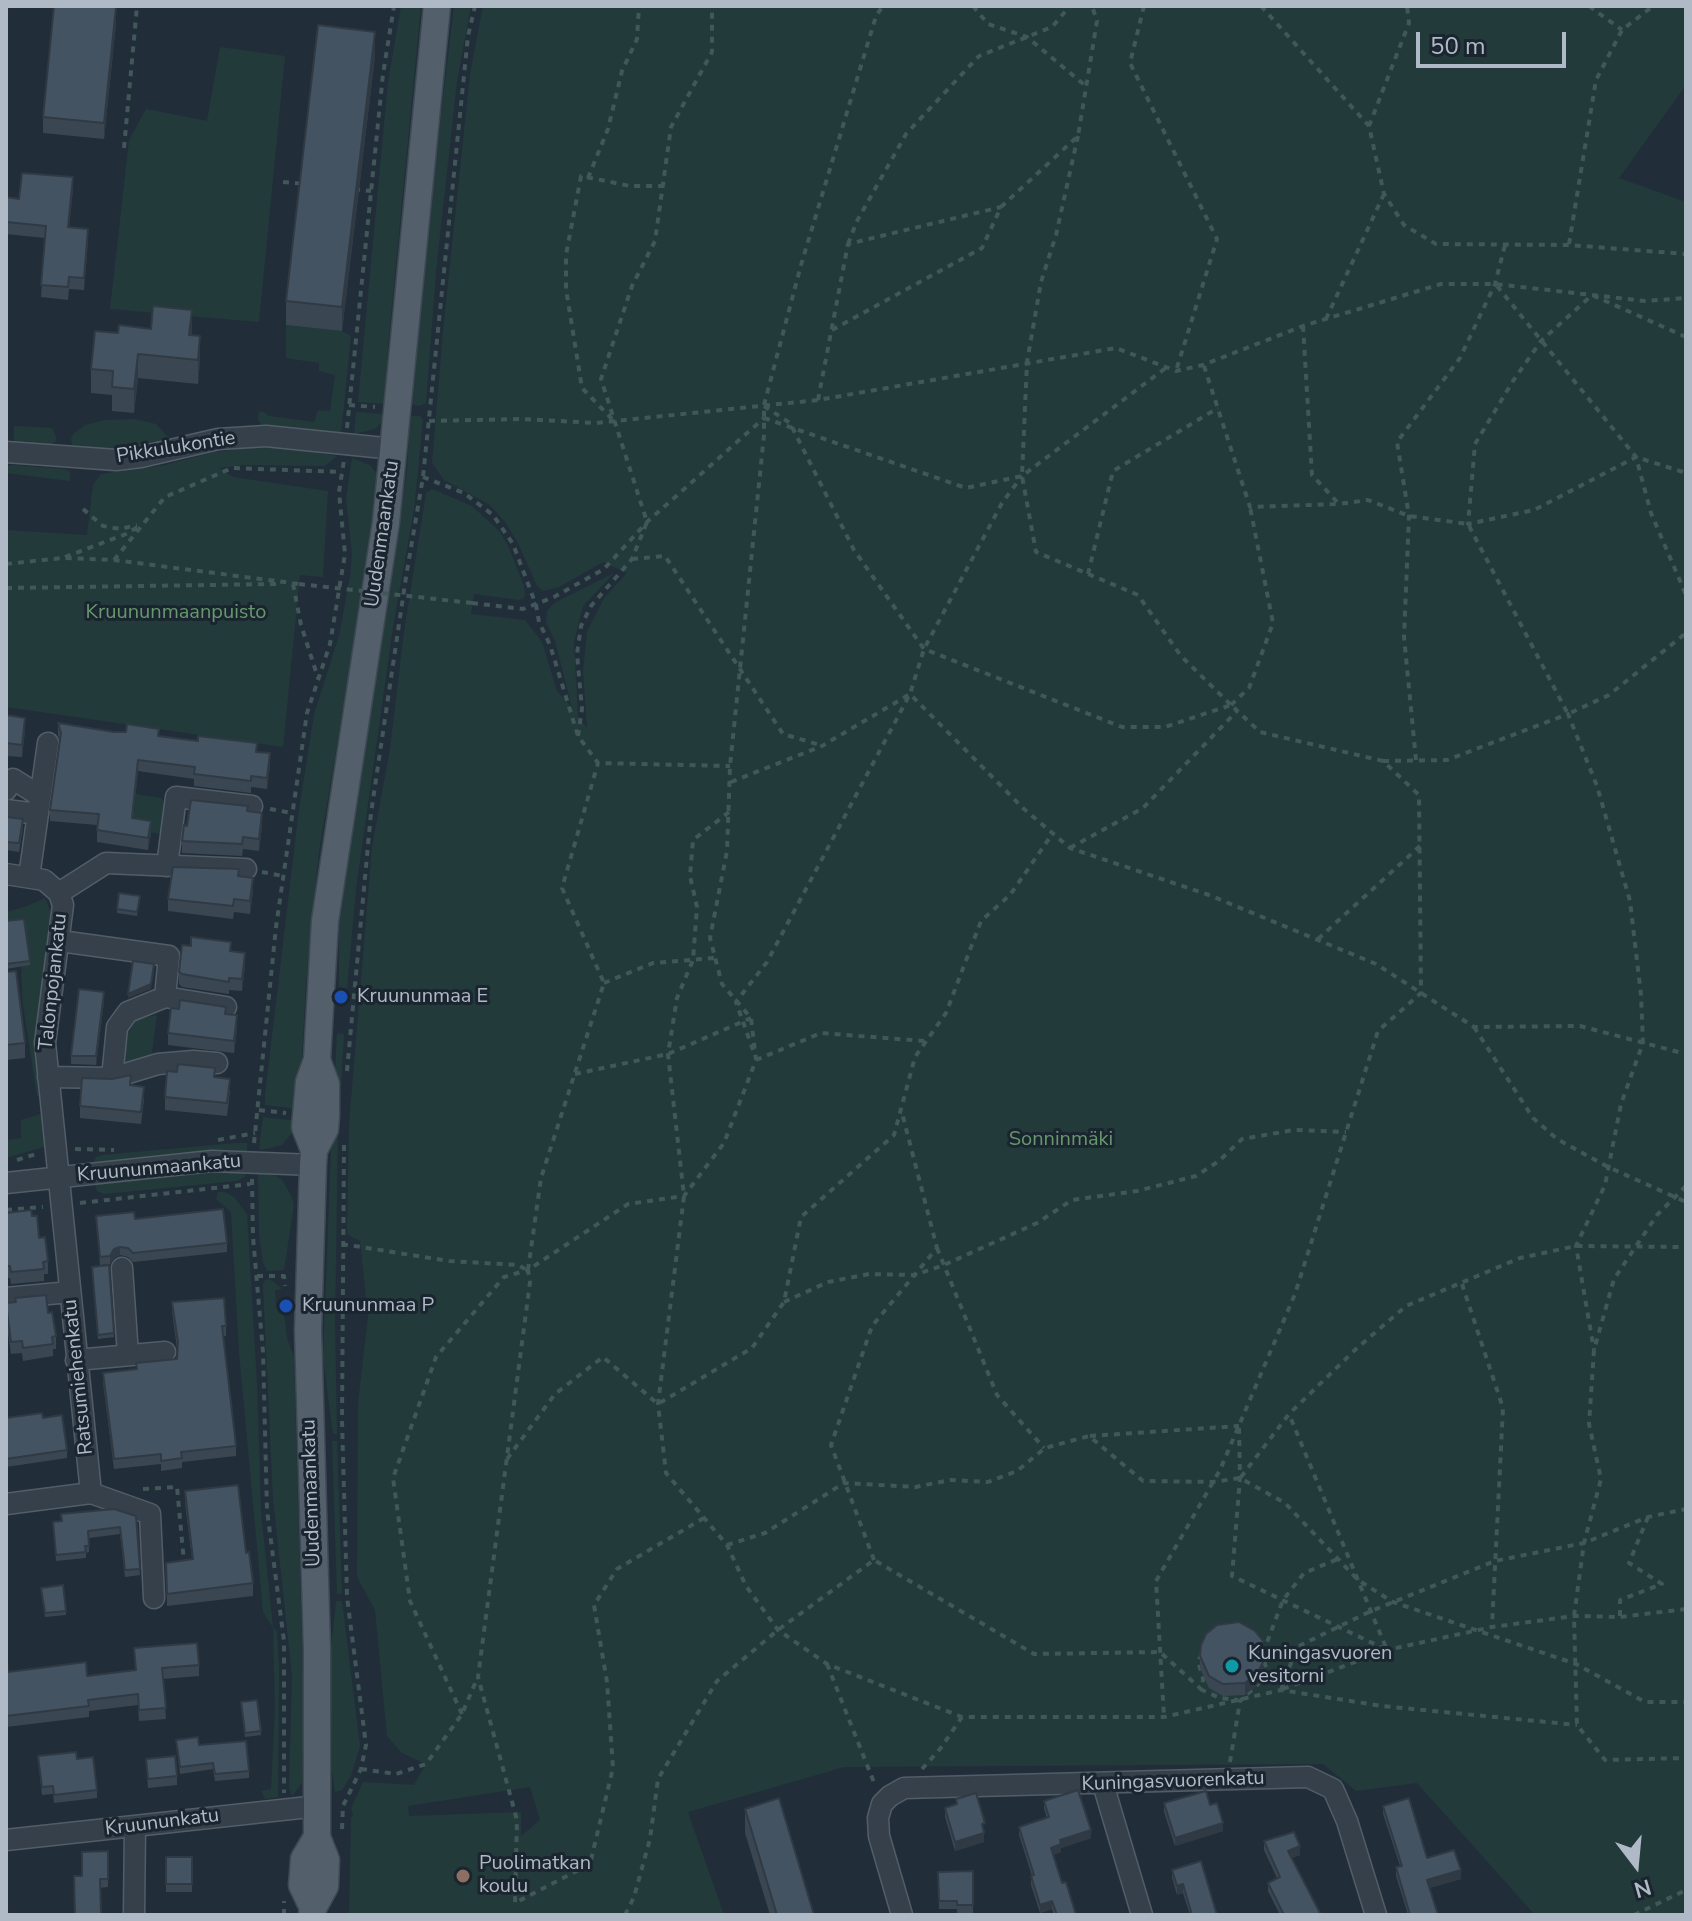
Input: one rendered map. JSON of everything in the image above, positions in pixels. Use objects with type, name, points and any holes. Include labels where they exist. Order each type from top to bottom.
[{"type":"main road","name":"Uudenmaankatu","points":[[313,1911],[325,1886],[329,1835],[318,1806],[308,1330],[314,1158],[325,1129],[326,1116],[326,1084],[317,1060],[325,921],[386,522],[437,6]]},
{"type":"street","name":"Pikkulukontie","points":[[6,452],[116,460],[154,455],[218,439],[266,436],[394,449]]},
{"type":"street","points":[[29,877],[48,743]]},
{"type":"street","points":[[6,790],[13,779],[39,805]]},
{"type":"street","points":[[167,866],[176,797],[252,806]]},
{"type":"street","points":[[6,810],[39,805]]},
{"type":"street","points":[[59,893],[106,863],[246,869]]},
{"type":"street","name":"Talonpojankatu","points":[[6,874],[44,880],[59,893],[63,905],[45,1043],[59,1177]]},
{"type":"street","points":[[60,941],[169,956],[165,997]]},
{"type":"street","points":[[112,1078],[117,1027],[128,1012],[165,997],[226,1007]]},
{"type":"street","points":[[48,1077],[112,1078],[158,1064],[193,1061],[217,1063]]},
{"type":"street","name":"Kruununmaankatu","points":[[6,1183],[212,1161],[314,1158]]},
{"type":"street","name":"Ratsumiehenkatu","points":[[59,1177],[91,1493]]},
{"type":"street","points":[[122,1268],[128,1355]]},
{"type":"street","points":[[6,1298],[70,1292]]},
{"type":"street","points":[[76,1360],[165,1352]]},
{"type":"street","points":[[6,1504],[91,1493],[150,1514],[154,1598]]},
{"type":"street","name":"Kuningasvuorenkatu","points":[[904,1788],[1308,1777],[1333,1789],[1347,1821],[1376,1915]]},
{"type":"street","points":[[1103,1784],[1142,1915]]},
{"type":"street","points":[[902,1915],[879,1836],[878,1818],[882,1804],[904,1788]]},
{"type":"street","name":"Kruununkatu","points":[[6,1840],[318,1806]]},
{"type":"street","points":[[134,1915],[135,1826]]},
{"type":"path","points":[[124,148],[137,6]]},
{"type":"path","points":[[347,1075],[371,813],[423,477],[468,36],[475,6]]},
{"type":"path","points":[[588,178],[608,129],[622,71],[637,39],[639,6]]},
{"type":"path","points":[[578,736],[582,709],[577,654],[581,626],[591,606],[632,559],[647,522],[601,379],[632,286],[655,241],[671,127],[712,52],[712,6]]},
{"type":"path","points":[[462,1714],[410,1601],[393,1478],[436,1357],[504,1277],[528,1270],[628,1204],[684,1196],[724,1143],[756,1060],[751,1018],[722,984],[710,938],[727,851],[730,766],[764,406],[801,265],[880,6]]},
{"type":"path","points":[[973,6],[988,24],[1027,37],[1087,87]]},
{"type":"path","points":[[818,400],[848,244],[857,221],[906,134],[979,56],[1052,27],[1070,6]]},
{"type":"path","points":[[1092,6],[1097,21],[1087,87],[1056,235],[1041,282],[1027,362],[1022,476],[1036,552],[1138,595],[1181,656],[1260,732],[1383,761],[1447,760],[1568,714],[1609,695],[1686,633]]},
{"type":"path","points":[[1144,6],[1130,63],[1217,239],[1176,371]]},
{"type":"path","points":[[1261,6],[1369,126],[1384,194],[1404,225],[1436,244],[1569,245],[1686,254]]},
{"type":"path","points":[[1369,126],[1409,23],[1407,6]]},
{"type":"path","points":[[1589,6],[1622,30]]},
{"type":"path","points":[[1569,245],[1596,80],[1622,30],[1653,6]]},
{"type":"path","points":[[832,330],[982,248],[1001,207],[1078,136]]},
{"type":"path","points":[[614,422],[582,388],[566,289],[566,255],[581,176],[630,186],[663,186]]},
{"type":"path","points":[[283,182],[312,185]]},
{"type":"path","points":[[342,188],[371,191]]},
{"type":"path","points":[[1326,319],[1384,194]]},
{"type":"path","points":[[848,244],[1001,207]]},
{"type":"path","points":[[1416,760],[1404,637],[1409,516],[1397,442],[1460,358],[1495,284],[1505,245]]},
{"type":"path","points":[[429,421],[522,419],[614,422],[818,400],[1116,348],[1176,371],[1203,365],[1303,326],[1441,284],[1495,284],[1645,301],[1686,298]]},
{"type":"path","points":[[1495,284],[1636,457],[1651,513],[1686,595]]},
{"type":"path","points":[[1592,295],[1686,337]]},
{"type":"path","points":[[1592,295],[1541,341],[1475,444],[1468,524],[1568,714],[1597,786],[1630,901],[1643,1043],[1621,1104],[1605,1185],[1576,1246],[1594,1350]]},
{"type":"path","points":[[1303,326],[1312,475],[1339,504]]},
{"type":"path","points":[[764,406],[794,429],[854,550],[924,649],[1122,727],[1165,727],[1231,705],[1249,688],[1273,623],[1250,507],[1203,365]]},
{"type":"path","points":[[736,1002],[767,962],[910,694],[924,649],[1002,503],[1022,476],[1167,367]]},
{"type":"path","points":[[1088,574],[1113,471],[1218,408]]},
{"type":"path","points":[[764,418],[966,488],[1022,476]]},
{"type":"path","points":[[6,564],[63,558],[114,560],[523,609],[604,569],[647,522],[764,418]]},
{"type":"path","points":[[1250,507],[1368,500],[1409,516],[1468,524],[1534,510],[1636,457],[1686,473]]},
{"type":"path","points":[[114,560],[165,497],[232,468],[342,472]]},
{"type":"path","points":[[423,477],[464,493],[493,515],[513,544],[536,605],[539,622],[550,645],[578,736],[598,763]]},
{"type":"path","points":[[83,509],[103,526],[120,529],[144,524]]},
{"type":"path","points":[[63,558],[144,524]]},
{"type":"path","points":[[632,559],[665,556],[783,734],[822,746]]},
{"type":"path","points":[[6,588],[296,584]]},
{"type":"path","points":[[296,584],[301,625],[319,678]]},
{"type":"path","points":[[730,783],[822,746],[910,694]]},
{"type":"path","points":[[910,694],[1024,809],[1070,848],[1209,895],[1376,964],[1474,1027],[1533,1118],[1557,1139],[1608,1167],[1686,1202]]},
{"type":"path","points":[[1070,848],[1143,808],[1237,711]]},
{"type":"path","points":[[1164,1717],[1156,1581],[1213,1482],[1295,1294],[1378,1031],[1421,993],[1419,795],[1383,761]]},
{"type":"path","points":[[598,763],[730,766]]},
{"type":"path","points":[[361,1769],[396,1774],[426,1764],[462,1714],[478,1677],[541,1178],[604,983],[562,888],[598,763]]},
{"type":"path","points":[[729,812],[693,840],[690,876],[697,907],[693,960],[677,998],[668,1054],[684,1196],[658,1404],[666,1473],[727,1545],[746,1586],[778,1630],[827,1664],[962,1717],[1164,1717],[1281,1690],[1387,1650],[1492,1627],[1574,1616],[1620,1617],[1686,1609]]},
{"type":"path","points":[[658,1404],[752,1348],[784,1302],[801,1217],[894,1135],[915,1057],[946,1013],[981,921],[1010,895],[1053,833]]},
{"type":"path","points":[[1317,940],[1420,846]]},
{"type":"path","points":[[604,983],[653,963],[715,958]]},
{"type":"path","points":[[342,990],[353,991]]},
{"type":"path","points":[[736,1002],[756,1060]]},
{"type":"path","points":[[575,1074],[668,1054],[751,1018]]},
{"type":"path","points":[[1474,1027],[1580,1026],[1686,1054]]},
{"type":"path","points":[[339,1031],[349,1031]]},
{"type":"path","points":[[756,1060],[821,1033],[926,1041]]},
{"type":"path","points":[[901,1110],[937,1248],[997,1395],[1045,1448]]},
{"type":"path","points":[[784,1302],[828,1282],[869,1274],[915,1275],[944,1265],[1037,1223],[1072,1200],[1137,1191],[1196,1176],[1219,1161],[1242,1139],[1294,1130],[1346,1132]]},
{"type":"path","points":[[329,1835],[361,1769],[366,1745],[347,1597],[342,1437],[344,1131]]},
{"type":"path","points":[[204,1141],[255,1133]]},
{"type":"path","points":[[10,1162],[56,1150],[118,1150]]},
{"type":"path","points":[[6,1210],[252,1184]]},
{"type":"path","points":[[1686,1186],[1657,1215],[1614,1279],[1594,1350],[1589,1424],[1601,1479],[1584,1543],[1574,1616],[1577,1725],[1605,1760],[1686,1758]]},
{"type":"path","points":[[342,1244],[449,1261],[518,1265],[528,1270]]},
{"type":"path","points":[[1240,1478],[1289,1414],[1406,1306],[1520,1258],[1576,1246],[1686,1247]]},
{"type":"path","points":[[937,1248],[872,1326],[831,1445],[874,1560],[1034,1654],[1160,1652],[1202,1690],[1220,1698],[1240,1701]]},
{"type":"path","points":[[257,1276],[284,1276],[285,1291]]},
{"type":"path","points":[[1462,1284],[1503,1408],[1492,1627]]},
{"type":"path","points":[[506,1460],[555,1394],[603,1357],[658,1404]]},
{"type":"path","points":[[1289,1414],[1387,1650]]},
{"type":"path","points":[[727,1545],[765,1533],[844,1483],[916,1487],[950,1480],[988,1482],[1017,1471],[1045,1448],[1089,1436],[1239,1426]]},
{"type":"path","points":[[1239,1426],[1240,1478],[1232,1576],[1387,1650]]},
{"type":"path","points":[[1089,1436],[1143,1481],[1213,1482],[1240,1478],[1285,1503],[1358,1580],[1393,1602],[1576,1664],[1645,1702],[1686,1702]]},
{"type":"path","points":[[332,1437],[342,1437]]},
{"type":"path","points":[[117,1502],[125,1490],[177,1487],[184,1562],[198,1560]]},
{"type":"path","points":[[1281,1690],[1297,1647],[1371,1611],[1495,1561],[1584,1543],[1648,1517],[1686,1509]]},
{"type":"path","points":[[1620,1617],[1620,1600],[1662,1584],[1629,1563],[1648,1517]]},
{"type":"path","points":[[478,1677],[517,1820],[515,1903],[590,1864],[613,1768],[607,1682],[594,1605],[617,1569],[704,1518]]},
{"type":"path","points":[[1263,1653],[1283,1600],[1304,1573],[1338,1559]]},
{"type":"path","points":[[625,1915],[634,1897],[650,1839],[658,1779],[717,1681],[778,1630],[874,1560]]},
{"type":"path","points":[[337,1597],[347,1597]]},
{"type":"path","points":[[1227,1781],[1240,1701],[1268,1675],[1258,1644]]},
{"type":"path","points":[[1202,1690],[1203,1679],[1198,1661],[1203,1652]]},
{"type":"path","points":[[827,1664],[882,1804]]},
{"type":"path","points":[[1281,1690],[1382,1706],[1577,1725]]},
{"type":"path","points":[[904,1788],[940,1749],[962,1717]]},
{"type":"path","points":[[1634,1915],[1686,1890]]},
{"type":"green space","points":[[401,6],[421,6],[385,404],[358,402],[388,82]]},
{"type":"green space","points":[[454,6],[471,6],[457,81],[436,272],[426,403],[419,406],[412,404],[420,290]]},
{"type":"green space","name":"Sonninmäki","points":[[483,6],[1686,6],[1686,85],[1619,178],[1686,202],[1686,1915],[1535,1915],[1417,1783],[1356,1791],[1323,1764],[844,1767],[688,1812],[724,1915],[349,1915],[351,1808],[363,1782],[414,1785],[426,1764],[402,1753],[387,1736],[375,1610],[357,1577],[358,1403],[368,1317],[360,1241],[347,1234],[349,1124],[372,847],[390,749],[404,632],[426,493],[432,489],[472,506],[500,532],[525,595],[519,600],[474,594],[471,614],[525,620],[542,642],[557,691],[572,708],[555,641],[546,622],[547,611],[554,603],[614,573],[583,606],[574,641],[578,716],[587,728],[583,671],[587,631],[605,597],[627,573],[603,562],[559,587],[543,591],[537,586],[505,522],[490,505],[444,480],[432,463],[470,74]],"holes":[[[530,1787],[540,1820],[521,1836],[521,1812],[409,1816],[408,1806]]]},
{"type":"green space","points":[[220,47],[285,56],[259,322],[110,309],[129,140],[146,109],[207,121]]},
{"type":"green space","points":[[286,325],[342,331],[351,336],[341,434],[262,426],[258,419],[262,411],[269,416],[314,422],[318,410],[330,411],[335,375],[319,371],[319,363],[286,358]]},
{"type":"green space","points":[[356,412],[384,414],[383,421],[375,429],[354,434]]},
{"type":"green space","points":[[410,416],[420,416],[423,420],[414,510],[393,627],[356,889],[347,988],[339,988],[339,919],[407,470]]},
{"type":"green space","points":[[134,419],[156,424],[168,437],[167,442],[124,450],[76,448],[72,445],[74,433],[85,425],[105,420]]},
{"type":"green space","points":[[14,426],[52,428],[56,441],[51,445],[14,442]]},
{"type":"green space","name":"Kruununmaanpuisto","points":[[282,447],[337,456],[325,466],[242,465],[219,468],[233,477],[328,491],[323,577],[300,575],[283,747],[6,707],[6,530],[87,535],[93,485],[101,474],[161,466],[214,452]]},
{"type":"green space","points":[[352,458],[370,465],[378,481],[374,527],[319,851],[306,985],[299,1109],[265,1105],[265,1095],[298,817],[314,714],[339,636],[350,576],[352,554],[346,498]]},
{"type":"green space","points":[[6,466],[65,469],[70,472],[70,481],[6,473]]},
{"type":"green space","points":[[136,794],[161,798],[167,807],[164,834],[132,830]]},
{"type":"green space","points":[[45,898],[52,916],[36,1045],[41,1096],[37,1096],[23,1005],[21,966],[6,925],[6,912]]},
{"type":"green space","points":[[157,1015],[151,1060],[126,1067],[122,1061],[127,1021]]},
{"type":"green space","points":[[337,1033],[344,1034],[340,1106],[333,1110]]},
{"type":"green space","points":[[44,1113],[47,1146],[6,1158],[6,1140],[21,1138],[21,1120]]},
{"type":"green space","points":[[263,1117],[298,1121],[282,1145],[261,1150]]},
{"type":"green space","points":[[332,1123],[338,1123],[337,1434],[333,1434],[323,1358]]},
{"type":"green space","points":[[247,1143],[247,1151],[93,1164],[96,1157],[102,1155]]},
{"type":"green space","points":[[246,1171],[245,1177],[236,1181],[104,1194],[97,1191],[95,1184]]},
{"type":"green space","points":[[260,1172],[273,1174],[282,1180],[294,1205],[284,1270],[267,1271],[263,1263],[259,1234]]},
{"type":"green space","points":[[218,1192],[234,1197],[247,1214],[261,1512],[273,1628],[263,1612],[239,1352],[231,1212],[216,1199]]},
{"type":"green space","points":[[270,1279],[282,1289],[275,1290],[276,1307],[283,1307],[287,1338],[294,1357],[304,1710],[302,1783],[292,1796],[289,1788],[292,1676],[273,1498],[263,1285],[265,1280]]},
{"type":"green space","points":[[332,1441],[337,1441],[340,1594],[337,1594]]},
{"type":"green space","points":[[336,1601],[342,1601],[360,1746],[351,1776],[342,1790],[335,1792],[330,1659]]},
{"type":"green space","points":[[273,1628],[277,1631],[279,1670],[278,1797],[265,1799],[261,1791],[271,1789],[275,1708]]},
{"type":"building","points":[[54,6],[116,7],[104,123],[43,117]]},
{"type":"building","points":[[318,25],[375,32],[342,307],[286,301]]},
{"type":"building","points":[[22,173],[73,177],[68,227],[88,229],[84,278],[69,277],[68,287],[41,285],[46,226],[6,222],[6,197],[19,199]]},
{"type":"building","points":[[153,306],[192,310],[189,335],[200,336],[198,360],[138,354],[134,389],[112,387],[113,371],[91,369],[95,331],[118,333],[119,325],[151,329]]},
{"type":"building","points":[[6,715],[25,718],[22,745],[6,743]]},
{"type":"building","points":[[58,723],[114,732],[126,732],[127,724],[159,729],[158,736],[198,741],[198,736],[257,743],[256,752],[270,753],[267,778],[251,776],[251,781],[194,774],[195,767],[138,760],[132,818],[151,821],[148,838],[97,830],[99,814],[50,810],[61,733]]},
{"type":"building","points":[[191,800],[248,806],[247,811],[262,813],[259,839],[243,837],[242,844],[182,841]]},
{"type":"building","points":[[6,817],[23,819],[19,843],[6,842]]},
{"type":"building","points":[[173,867],[239,869],[238,876],[253,878],[250,901],[234,899],[233,906],[168,899]]},
{"type":"building","points":[[119,893],[140,896],[137,912],[117,909]]},
{"type":"building","points":[[24,919],[30,961],[6,964],[6,921]]},
{"type":"building","points":[[191,937],[231,942],[230,951],[245,953],[242,979],[229,978],[229,982],[179,972],[182,945],[191,946]]},
{"type":"building","points":[[133,961],[154,964],[151,984],[128,994]]},
{"type":"building","points":[[16,971],[25,1043],[6,1045],[6,972]]},
{"type":"building","points":[[79,989],[104,992],[96,1056],[71,1056]]},
{"type":"building","points":[[180,1000],[226,1007],[225,1014],[237,1015],[234,1041],[168,1033],[171,1008],[179,1009]]},
{"type":"building","points":[[178,1064],[215,1068],[214,1077],[230,1079],[227,1103],[165,1097],[167,1071],[177,1072]]},
{"type":"building","points":[[131,1075],[130,1085],[144,1087],[141,1112],[80,1106],[82,1078],[112,1079]]},
{"type":"building","points":[[223,1209],[227,1243],[133,1253],[128,1248],[120,1247],[114,1249],[110,1256],[100,1257],[96,1216],[134,1212],[135,1219]]},
{"type":"building","points":[[31,1210],[32,1216],[37,1216],[39,1238],[45,1237],[48,1261],[43,1262],[44,1269],[11,1272],[10,1266],[6,1266],[6,1213]]},
{"type":"building","points":[[109,1265],[114,1333],[98,1335],[92,1267]]},
{"type":"building","points":[[46,1295],[56,1336],[52,1337],[53,1344],[23,1348],[22,1341],[11,1342],[6,1303],[16,1302],[15,1298]]},
{"type":"building","points":[[224,1298],[226,1326],[222,1326],[236,1446],[181,1452],[182,1458],[161,1461],[161,1454],[114,1459],[103,1373],[137,1369],[136,1363],[177,1359],[178,1342],[172,1302]]},
{"type":"building","points":[[42,1413],[43,1418],[62,1415],[67,1450],[6,1459],[6,1418]]},
{"type":"building","points":[[238,1485],[253,1583],[167,1594],[166,1563],[193,1559],[185,1491]]},
{"type":"building","points":[[114,1509],[136,1516],[140,1569],[125,1570],[120,1527],[88,1531],[89,1546],[85,1546],[86,1552],[56,1555],[53,1522],[62,1521],[61,1514]]},
{"type":"building","points":[[63,1585],[66,1611],[45,1613],[41,1588]]},
{"type":"building","name":"Kuningasvuoren vesitorni","points":[[1239,1622],[1255,1631],[1263,1641],[1263,1662],[1258,1672],[1245,1683],[1223,1684],[1209,1676],[1200,1656],[1201,1645],[1206,1634],[1217,1625]]},
{"type":"building","points":[[197,1643],[199,1665],[162,1668],[166,1708],[139,1710],[138,1694],[88,1700],[89,1706],[6,1716],[6,1656],[8,1672],[86,1662],[87,1676],[136,1670],[134,1648]]},
{"type":"building","points":[[257,1700],[261,1731],[245,1733],[241,1702]]},
{"type":"building","points":[[198,1737],[199,1745],[246,1741],[249,1771],[215,1774],[213,1763],[180,1767],[176,1740]]},
{"type":"building","points":[[76,1752],[77,1759],[93,1757],[97,1790],[54,1795],[53,1786],[42,1787],[38,1756]]},
{"type":"building","points":[[175,1756],[177,1776],[148,1779],[146,1759]]},
{"type":"building","points":[[1078,1790],[1091,1830],[1060,1840],[1061,1844],[1051,1848],[1076,1915],[1057,1915],[1052,1901],[1040,1905],[1019,1827],[1049,1817],[1044,1801]]},
{"type":"building","points":[[1206,1791],[1210,1805],[1217,1803],[1223,1823],[1175,1838],[1164,1803]]},
{"type":"building","points":[[976,1793],[985,1823],[982,1824],[984,1833],[955,1842],[945,1808],[957,1804],[956,1799]]},
{"type":"building","points":[[779,1798],[814,1915],[777,1915],[745,1809]]},
{"type":"building","points":[[1409,1798],[1427,1858],[1454,1850],[1461,1870],[1427,1880],[1438,1915],[1410,1915],[1396,1867],[1402,1866],[1383,1806]]},
{"type":"building","points":[[1294,1832],[1300,1846],[1288,1851],[1320,1913],[1316,1915],[1284,1915],[1268,1883],[1280,1877],[1264,1841]]},
{"type":"building","points":[[108,1851],[108,1879],[100,1879],[101,1915],[75,1915],[74,1876],[82,1876],[82,1852]]},
{"type":"building","points":[[166,1857],[192,1857],[192,1884],[166,1884]]},
{"type":"building","points":[[1201,1861],[1217,1915],[1192,1915],[1183,1884],[1177,1886],[1172,1870]]},
{"type":"building","points":[[973,1871],[973,1905],[939,1901],[938,1872]]},
{"type":"place","name":"Kruununmaa E","points":[[341,997]]},
{"type":"place","name":"Kruununmaa P","points":[[286,1306]]},
{"type":"place","name":"Kuningasvuoren vesitorni","points":[[1232,1666]]},
{"type":"place","name":"Puolimatkan koulu","points":[[463,1876]]}]
